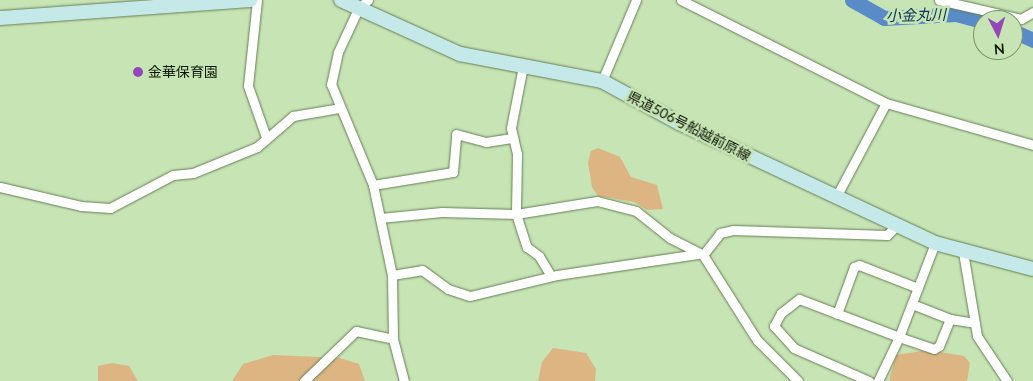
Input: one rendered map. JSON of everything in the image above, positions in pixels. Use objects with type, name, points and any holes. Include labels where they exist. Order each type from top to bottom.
[{"type":"main road","points":[[0,18],[250,0]]},
{"type":"main road","name":"県道506号船越前原線","points":[[341,0],[363,5],[460,54],[602,81],[679,123],[935,243],[963,252],[1033,269]]},
{"type":"street","points":[[256,0],[248,86],[266,137]]},
{"type":"street","points":[[602,81],[636,0]]},
{"type":"street","points":[[681,0],[886,104],[1033,145]]},
{"type":"street","points":[[939,0],[1021,19],[1033,12]]},
{"type":"street","points":[[363,5],[333,70],[331,84],[340,108],[366,159],[373,184],[392,275],[393,339],[404,381]]},
{"type":"street","points":[[523,66],[512,138],[517,154],[516,214],[527,247],[539,256],[551,276]]},
{"type":"street","points":[[836,197],[886,104]]},
{"type":"street","points":[[0,187],[99,210],[173,175],[192,172],[257,148],[266,137],[294,116],[340,108]]},
{"type":"street","points":[[373,184],[453,172],[456,134],[486,142],[512,138]]},
{"type":"street","points":[[380,218],[442,212],[516,214],[597,201],[636,211],[670,238],[703,255],[757,340],[798,381]]},
{"type":"street","points":[[703,255],[720,233],[732,230],[887,236],[897,225]]},
{"type":"street","points":[[878,381],[899,337],[935,243]]},
{"type":"street","points":[[963,252],[977,336],[1007,381]]},
{"type":"street","points":[[392,275],[422,270],[448,289],[470,296],[551,276],[688,253],[703,255]]},
{"type":"street","points":[[837,314],[854,268],[859,265],[918,288]]},
{"type":"street","points":[[869,381],[794,348],[774,326],[799,300],[934,349],[939,346],[950,319]]},
{"type":"street","points":[[912,304],[950,319],[975,323]]},
{"type":"street","points":[[304,381],[356,331],[393,339]]},
{"type":"shaded area","points":[[598,148],[620,157],[631,177],[657,185],[663,209],[647,210],[634,202],[598,196],[592,187],[588,163],[591,151]]},
{"type":"shaded area","points":[[553,348],[586,353],[596,369],[595,381],[538,381],[542,362]]},
{"type":"shaded area","points":[[928,350],[964,356],[970,363],[967,381],[889,381],[896,355]]},
{"type":"shaded area","points":[[273,355],[340,358],[359,364],[365,381],[232,381],[243,364]]},
{"type":"shaded area","points":[[112,363],[129,366],[138,381],[98,381],[98,366]]},
{"type":"waterway","name":"小金丸川","points":[[852,0],[884,18],[956,14],[973,18]]},
{"type":"waterway","name":"小金丸川","points":[[1023,36],[1033,40]]},
{"type":"place","name":"金華保育園","points":[[138,72]]}]
